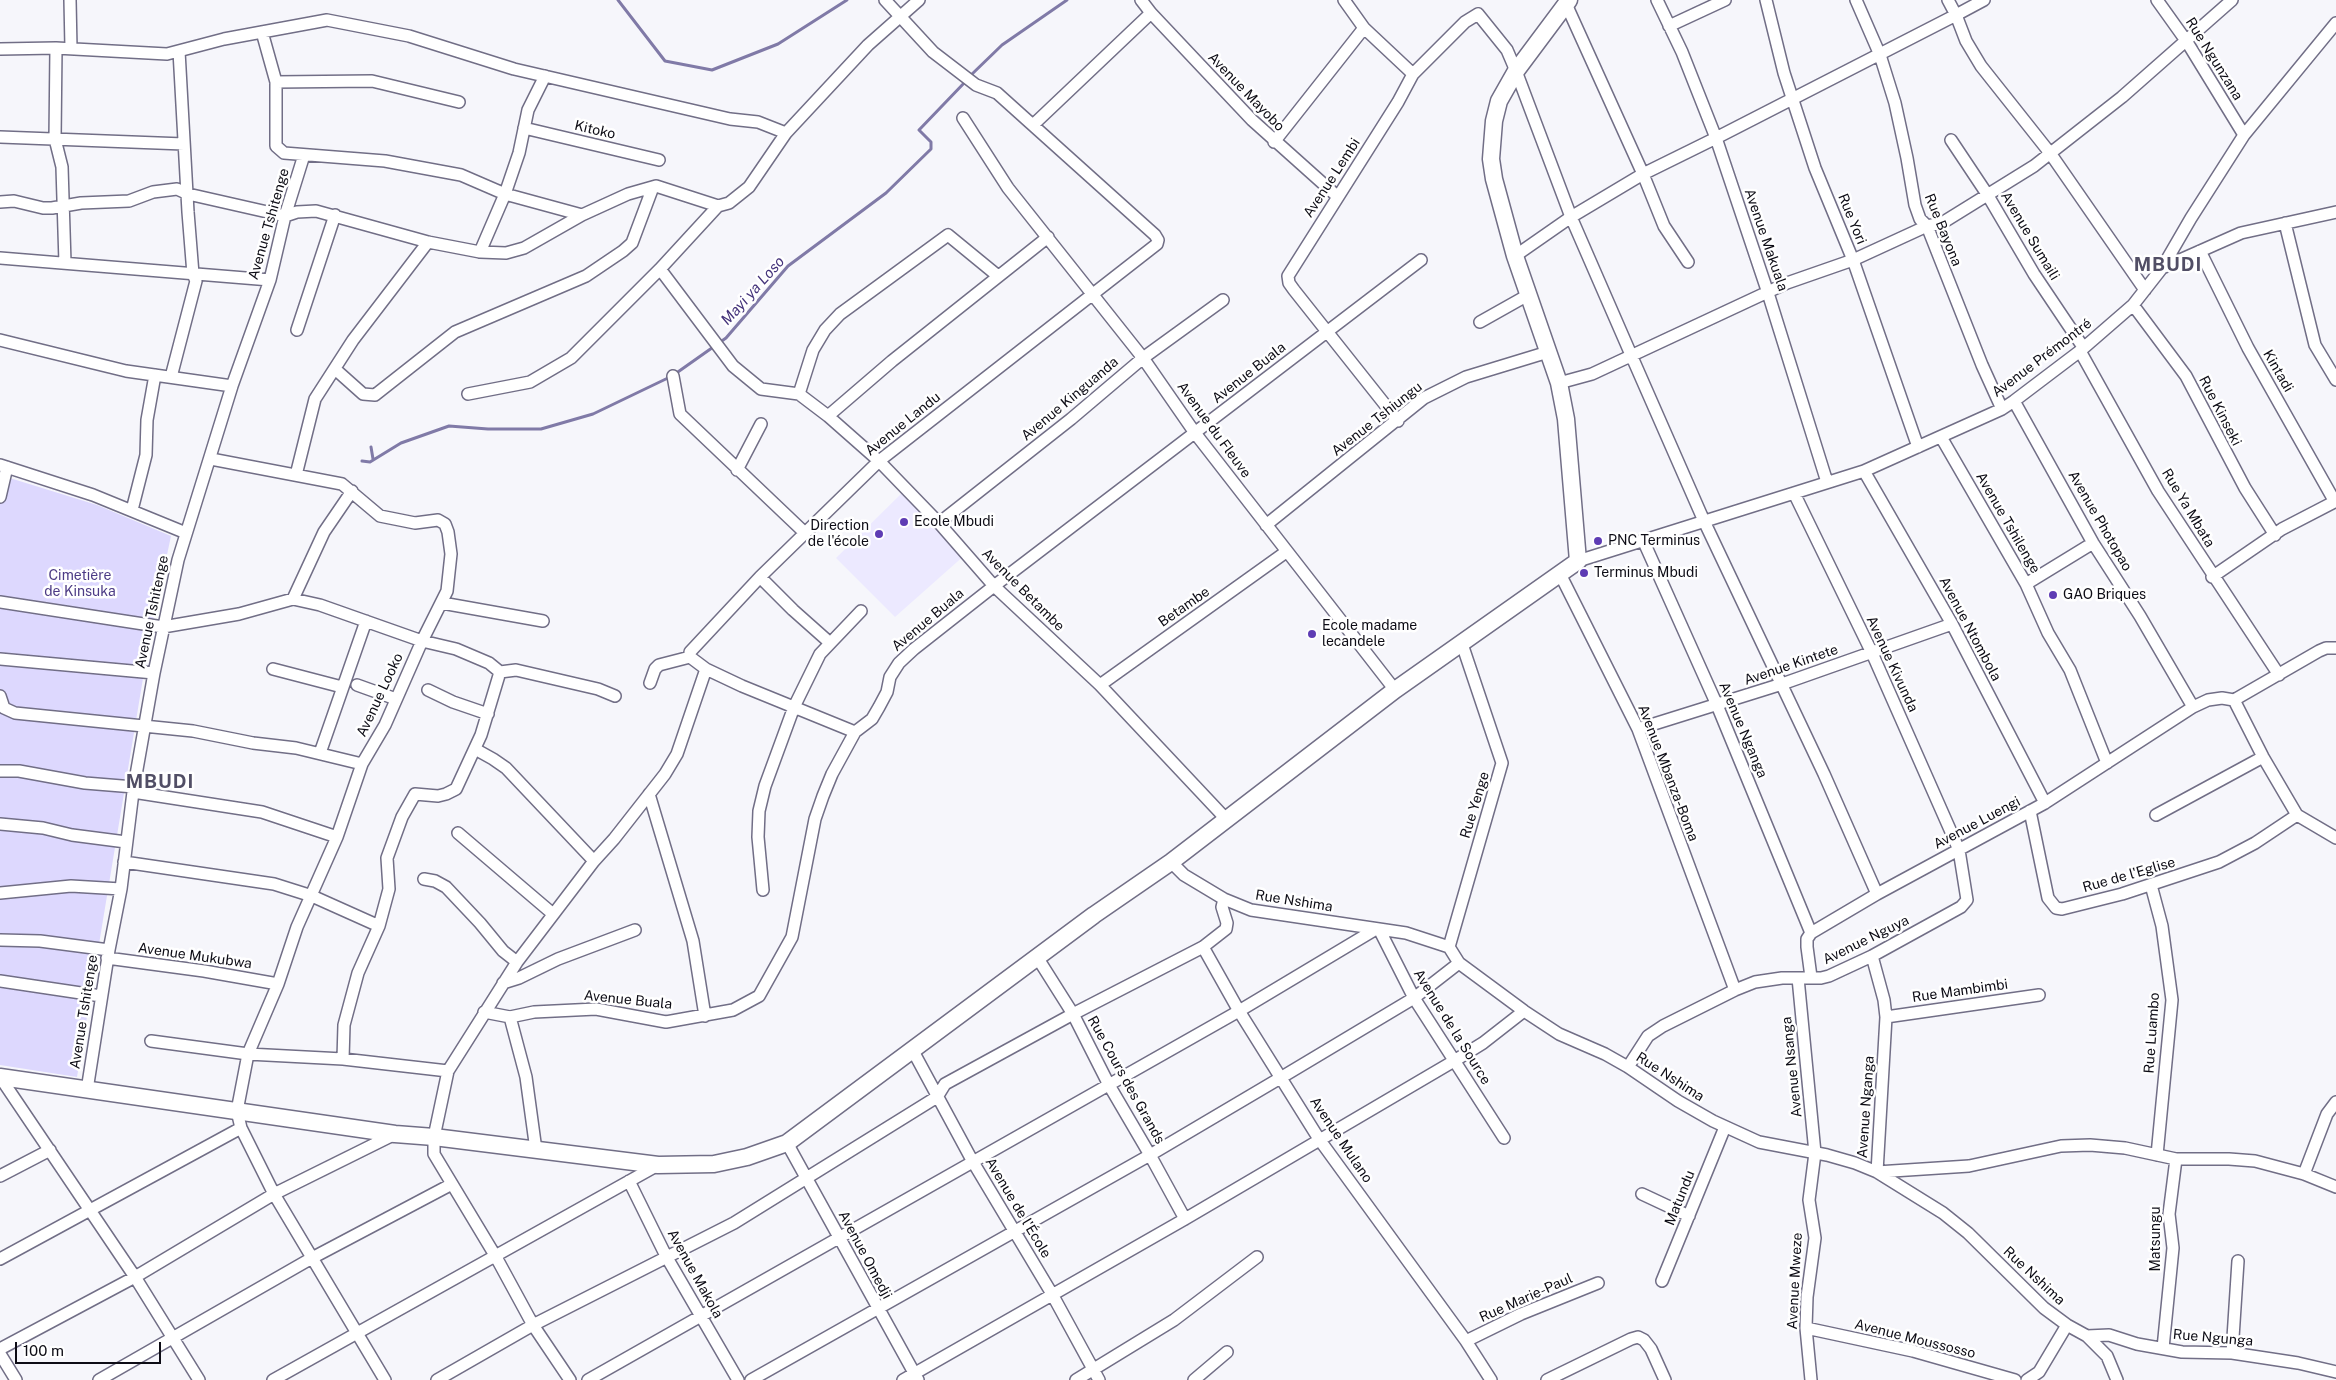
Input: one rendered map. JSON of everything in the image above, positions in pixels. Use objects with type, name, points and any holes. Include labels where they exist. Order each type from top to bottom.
[{"type":"street","points":[[70,0],[71,48]]},
{"type":"street","points":[[885,0],[933,52],[976,85],[996,93],[1033,125],[1151,13]]},
{"type":"street","points":[[468,394],[530,382],[558,366],[580,350],[660,269],[718,206],[729,203],[749,187],[786,133],[868,45],[919,0]]},
{"type":"street","name":"Avenue Mayobo","points":[[1141,0],[1151,13],[1274,142],[1338,196]]},
{"type":"street","points":[[1344,0],[1364,28],[1413,74]]},
{"type":"street","name":"Avenue Makuala","points":[[1656,0],[1669,26],[1716,138],[1828,482]]},
{"type":"street","points":[[1669,26],[1725,0]]},
{"type":"street","name":"Rue Yori","points":[[1766,0],[1784,73],[1815,168],[1853,260],[1918,447]]},
{"type":"street","name":"Rue Bayona","points":[[1856,0],[1880,55],[1897,112],[1907,158],[1914,205],[1920,219],[1927,226],[1982,365],[2002,409]]},
{"type":"street","points":[[1948,0],[1956,14],[1966,40],[1981,66],[2050,153],[2145,290]]},
{"type":"street","points":[[1515,256],[1571,217],[1643,174],[1880,55],[1984,0]]},
{"type":"street","name":"Rue Ngunzana","points":[[2157,0],[2187,42],[2244,135]]},
{"type":"street","points":[[1559,383],[1592,374],[1632,357],[1787,283],[1853,260],[1927,226],[1942,223],[1987,194],[2018,177],[2050,153],[2122,97],[2187,42],[2232,0]]},
{"type":"street","points":[[2,1082],[87,1090],[395,1134],[434,1137],[658,1166],[714,1164],[747,1157],[787,1143],[1037,957],[1171,862],[1395,690],[1578,561],[1566,419],[1559,383],[1515,256],[1494,179],[1491,160],[1493,131],[1499,101],[1516,71],[1568,2],[1664,226],[1688,262]]},
{"type":"street","name":"Avenue Lembi","points":[[1398,420],[1289,283],[1288,276],[1398,102],[1413,74],[1465,22],[1478,14],[1507,50],[1516,71]]},
{"type":"street","points":[[0,49],[71,48],[168,54],[262,32],[327,20],[409,36],[514,69],[730,119],[758,122],[786,133]]},
{"type":"street","name":"Avenue Prémontré","points":[[1578,561],[1864,471],[2002,409],[2014,401],[2082,349],[2133,305],[2162,268],[2244,135],[2336,23]]},
{"type":"street","points":[[1274,142],[1364,28]]},
{"type":"street","points":[[262,32],[276,82],[372,81],[459,102]]},
{"type":"street","points":[[56,48],[55,139],[62,166],[65,263]]},
{"type":"street","points":[[171,377],[196,281],[193,274],[179,50]]},
{"type":"street","points":[[1516,71],[1571,217],[1632,357],[1704,521],[1782,684],[1877,894]]},
{"type":"street","points":[[480,252],[520,153],[528,110],[545,76]]},
{"type":"street","name":"Avenue Tshitenge","points":[[276,82],[276,146],[284,153],[385,161],[461,175],[505,194],[582,215]]},
{"type":"street","name":"Avenue du Fleuve","points":[[964,118],[1008,188],[1143,358],[1195,433],[1395,690]]},
{"type":"street","name":"Avenue Landu","points":[[690,657],[690,652],[760,577],[879,461],[1154,247],[1158,240],[1033,125]]},
{"type":"street","name":"Kitoko","points":[[524,128],[659,160]]},
{"type":"street","points":[[0,137],[184,144]]},
{"type":"street","name":"Avenue Sumaili","points":[[1951,140],[1987,194],[2011,237],[2082,349]]},
{"type":"street","name":"Avenue Tshitenge","points":[[87,1090],[108,954],[121,889],[133,789],[154,673],[162,642],[163,627],[186,533],[211,459],[232,386],[270,280],[285,216],[304,154]]},
{"type":"street","points":[[0,202],[14,201],[43,208],[129,201],[165,189],[177,189],[188,194],[285,216],[309,210],[335,215],[428,242],[480,252],[515,252],[582,215],[628,194],[652,187],[665,188],[718,206]]},
{"type":"street","points":[[335,369],[363,394],[371,396],[455,332],[586,276],[632,243],[652,187]]},
{"type":"street","points":[[2162,268],[2241,233],[2336,212]]},
{"type":"street","points":[[297,330],[335,215]]},
{"type":"street","points":[[2284,223],[2315,345],[2336,380]]},
{"type":"street","points":[[799,394],[813,350],[825,330],[835,319],[948,235],[998,276]]},
{"type":"street","points":[[828,416],[892,361],[1048,238]]},
{"type":"street","points":[[296,475],[315,399],[354,340],[428,242]]},
{"type":"street","name":"Kintadi","points":[[2200,251],[2248,348],[2336,502]]},
{"type":"street","points":[[0,258],[270,280]]},
{"type":"street","name":"Avenue Buala","points":[[484,1012],[510,1017],[534,1012],[596,1009],[666,1022],[733,1010],[758,996],[788,944],[796,919],[815,819],[832,774],[855,732],[872,719],[887,692],[890,677],[899,663],[994,586],[1420,260]]},
{"type":"street","name":"Avenue Betambe","points":[[660,269],[733,366],[761,388],[799,394],[828,416],[879,461],[939,523],[994,586],[1100,686],[1226,820]]},
{"type":"street","points":[[1480,322],[1528,295]]},
{"type":"street","name":"Avenue Kinguanda","points":[[939,523],[1071,419],[1143,358],[1223,300]]},
{"type":"street","name":"Rue Kinseki","points":[[2133,305],[2186,376],[2245,488],[2275,534]]},
{"type":"street","points":[[0,340],[126,371],[232,386]]},
{"type":"street","name":"Rue Ya Mbata","points":[[2082,349],[2158,491],[2212,576],[2279,675]]},
{"type":"street","name":"Avenue Tshiungu","points":[[1266,525],[1424,398],[1466,377],[1548,352]]},
{"type":"street","points":[[132,510],[146,456],[147,420],[155,375]]},
{"type":"street","points":[[673,376],[680,414],[805,533]]},
{"type":"street","name":"Avenue Photopao","points":[[2014,401],[2094,543],[2193,707]]},
{"type":"street","points":[[737,470],[761,424]]},
{"type":"street","name":"Avenue Tshilenge","points":[[1941,437],[2026,584],[2048,633],[2070,670],[2107,763]]},
{"type":"street","name":"Avenue Looko","points":[[211,459],[342,484],[380,516],[415,523],[438,520],[446,524],[450,554],[447,591],[422,641],[385,725],[362,764],[337,837],[297,927],[278,984],[248,1054],[237,1112]]},
{"type":"street","points":[[0,497],[3,466],[94,495],[186,533]]},
{"type":"street","name":"Avenue Ntombola","points":[[1864,471],[1952,624],[2045,803]]},
{"type":"street","points":[[293,599],[324,532],[352,491]]},
{"type":"street","name":"Avenue Kivunda","points":[[1794,493],[1872,653],[1959,850]]},
{"type":"street","points":[[2212,576],[2282,529],[2336,502]]},
{"type":"street","name":"Avenue Nganga","points":[[1643,540],[1717,705],[1811,933]]},
{"type":"street","points":[[2026,584],[2094,543]]},
{"type":"street","name":"Betambe","points":[[1100,686],[1286,552]]},
{"type":"street","name":"Avenue Mbanza-Boma","points":[[1560,574],[1638,730],[1735,990]]},
{"type":"street","points":[[760,577],[829,642]]},
{"type":"street","points":[[0,602],[163,627],[239,614],[293,599],[320,605],[422,641],[456,649],[489,663],[500,672],[516,670],[598,689],[615,696]]},
{"type":"street","points":[[442,603],[543,621]]},
{"type":"street","points":[[762,890],[758,837],[760,811],[765,786],[794,707],[820,654],[829,642],[861,611]]},
{"type":"street","points":[[320,753],[366,621]]},
{"type":"street","name":"Avenue Kintete","points":[[1638,730],[1782,684],[1952,624]]},
{"type":"street","name":"Rue Yenge","points":[[1449,947],[1502,763],[1462,644]]},
{"type":"street","points":[[2336,648],[2326,648],[2234,700],[2263,757],[2297,815],[2336,838]]},
{"type":"street","points":[[650,683],[655,669],[659,665],[690,657],[706,669],[855,732]]},
{"type":"street","points":[[0,659],[154,673]]},
{"type":"street","points":[[273,669],[342,687]]},
{"type":"street","points":[[570,1380],[533,1325],[496,1257],[434,1154],[434,1137],[448,1071],[517,962],[594,861],[650,794],[676,754],[706,669]]},
{"type":"street","points":[[343,1059],[344,1024],[358,974],[379,926],[389,889],[388,858],[402,818],[412,797],[421,793],[446,794],[456,789],[475,749],[488,714],[500,672]]},
{"type":"street","points":[[357,685],[396,699]]},
{"type":"street","points":[[428,690],[453,702],[488,714]]},
{"type":"street","points":[[0,696],[4,708],[15,713],[193,731],[253,744],[320,753],[362,764]]},
{"type":"street","name":"Avenue Luengi","points":[[1811,933],[1877,894],[2045,803],[2193,707],[2208,700],[2234,700]]},
{"type":"street","points":[[475,749],[493,758],[506,768],[594,861]]},
{"type":"street","points":[[2156,815],[2263,757]]},
{"type":"street","points":[[0,771],[19,771],[85,784],[133,789],[262,812],[337,837]]},
{"type":"street","points":[[650,794],[693,941],[706,1016]]},
{"type":"street","name":"Rue de l'Eglise","points":[[2030,811],[2048,898],[2056,908],[2062,909],[2151,885],[2219,862],[2255,843],[2297,815]]},
{"type":"street","points":[[0,824],[43,828],[72,835],[126,842]]},
{"type":"street","points":[[458,833],[553,914]]},
{"type":"street","name":"Avenue Nguya","points":[[1628,1067],[1648,1036],[1735,990],[1755,982],[1829,976],[1872,956],[1960,907],[1965,902],[1967,891],[1959,850]]},
{"type":"street","points":[[124,862],[274,884],[312,896],[379,926]]},
{"type":"street","name":"Rue Nshima","points":[[1171,862],[1184,875],[1224,899],[1251,910],[1406,933],[1449,947],[1459,963],[1524,1011],[1559,1034],[1605,1054],[1628,1067],[1678,1102],[1725,1127],[1759,1142],[1855,1163],[1877,1172],[1943,1213],[1968,1232],[2044,1308],[2087,1336],[2107,1356],[2117,1380]]},
{"type":"street","points":[[424,879],[435,881],[446,887],[504,952],[517,962]]},
{"type":"street","name":"Rue Luambo","points":[[2151,885],[2162,926],[2172,1000],[2157,1154]]},
{"type":"street","points":[[0,893],[71,886],[121,889]]},
{"type":"street","points":[[437,1380],[533,1325],[734,1223],[937,1097],[945,1084],[1073,1014],[1203,947],[1226,929],[1227,923],[1222,908],[1224,899]]},
{"type":"street","points":[[588,1380],[1239,1011],[1378,929]]},
{"type":"street","name":"Avenue de la Source","points":[[1378,929],[1414,998],[1504,1138]]},
{"type":"street","points":[[504,983],[520,978],[558,959],[635,930]]},
{"type":"street","points":[[1811,933],[1807,939],[1807,947],[1812,978]]},
{"type":"street","name":"Avenue Mukubwa","points":[[0,940],[50,942],[278,984]]},
{"type":"street","name":"Avenue Mulano","points":[[1203,947],[1239,1011],[1320,1139],[1466,1341],[1491,1380]]},
{"type":"street","name":"Avenue Nganga","points":[[1872,956],[1884,1000],[1886,1017],[1877,1172]]},
{"type":"street","name":"Rue Cours des Grands","points":[[1037,957],[1073,1014],[1109,1085],[1185,1219]]},
{"type":"street","points":[[751,1380],[1150,1155],[1414,998],[1459,963]]},
{"type":"street","name":"Avenue Nsanga","points":[[1798,978],[1815,1153]]},
{"type":"street","points":[[0,981],[102,996]]},
{"type":"street","name":"Rue Mambimbi","points":[[1886,1017],[2039,995]]},
{"type":"street","points":[[903,1380],[916,1377],[1052,1294],[1185,1219],[1454,1061],[1483,1043],[1524,1011]]},
{"type":"street","points":[[510,1017],[526,1076],[536,1150]]},
{"type":"street","points":[[151,1041],[248,1054],[343,1059],[448,1071]]},
{"type":"street","name":"Avenue de l'École","points":[[913,1051],[973,1162],[1052,1294],[1096,1375]]},
{"type":"street","points":[[2,1082],[135,1277],[200,1380]]},
{"type":"street","points":[[2304,1174],[2327,1114],[2336,1102]]},
{"type":"street","points":[[237,1112],[241,1128],[274,1194],[356,1335],[385,1380]]},
{"type":"street","name":"Matundu","points":[[1662,1281],[1725,1127]]},
{"type":"street","points":[[0,1259],[241,1128]]},
{"type":"street","points":[[0,1349],[135,1277],[274,1194],[395,1134]]},
{"type":"street","name":"Avenue Omedji","points":[[787,1143],[805,1179],[840,1237],[877,1309],[916,1377]]},
{"type":"street","points":[[1877,1172],[1969,1166],[2061,1146],[2098,1146],[2157,1154],[2176,1159],[2246,1160],[2304,1174],[2336,1187]]},
{"type":"street","points":[[0,1176],[50,1150]]},
{"type":"street","name":"Avenue Mweze","points":[[1812,1380],[1806,1328],[1807,1298],[1815,1238],[1809,1200],[1815,1153]]},
{"type":"street","name":"Matsungu","points":[[2163,1348],[2173,1248],[2169,1214],[2176,1159]]},
{"type":"street","points":[[273,1380],[658,1166]]},
{"type":"street","name":"Avenue Makola","points":[[629,1181],[666,1256],[738,1380]]},
{"type":"street","points":[[99,1380],[312,1258],[452,1184]]},
{"type":"street","points":[[1642,1194],[1689,1216]]},
{"type":"street","points":[[1076,1380],[1096,1375],[1174,1320],[1257,1256]]},
{"type":"street","points":[[2232,1353],[2238,1261]]},
{"type":"street","name":"Rue Marie-Paul","points":[[1466,1341],[1520,1314],[1598,1283]]},
{"type":"street","points":[[2027,1380],[2038,1372],[2067,1324]]},
{"type":"street","name":"Avenue Moussosso","points":[[1806,1328],[1913,1351],[2015,1380]]},
{"type":"street","name":"Rue Ngunga","points":[[2087,1336],[2109,1335],[2137,1344],[2182,1352],[2232,1353],[2298,1363],[2336,1372]]},
{"type":"street","points":[[1546,1380],[1631,1339],[1638,1338],[1644,1340],[1652,1349],[1664,1380]]},
{"type":"street","points":[[1194,1380],[1227,1352]]},
{"type":"street","points":[[0,1354],[16,1380]]},
{"type":"shaded area","name":"Ecole Mbudi","points":[[906,489],[966,554],[895,617],[836,558]]},
{"type":"green space","name":"Cimetière de Kinsuka","points":[[0,475],[97,505],[171,536],[151,630],[77,1077],[0,1065]]},
{"type":"waterway","points":[[618,0],[665,61],[712,70],[778,44],[847,0]]},
{"type":"waterway","name":"Mayi ya Loso","points":[[970,76],[1002,45],[1067,0]]},
{"type":"waterway","name":"Mayi ya Loso","points":[[675,374],[726,338],[788,266],[886,193],[931,149],[931,142],[919,130],[966,81]]},
{"type":"waterway","name":"Mayi ya Loso","points":[[362,461],[370,462],[401,443],[449,426],[488,429],[541,429],[593,414],[670,377]]},
{"type":"waterway","points":[[371,447],[373,459]]},
{"type":"place","name":"Ecole Mbudi","points":[[904,522]]},
{"type":"place","name":"Direction de l'école","points":[[879,534]]},
{"type":"place","name":"PNC Terminus","points":[[1598,541]]},
{"type":"place","name":"Terminus Mbudi","points":[[1584,573]]},
{"type":"place","name":"GAO Briques","points":[[2053,595]]},
{"type":"place","name":"Ecole madame lecandele","points":[[1312,634]]},
{"type":"district","name":"MBUDI","points":[[2168,265]]},
{"type":"district","name":"MBUDI","points":[[160,782]]}]
